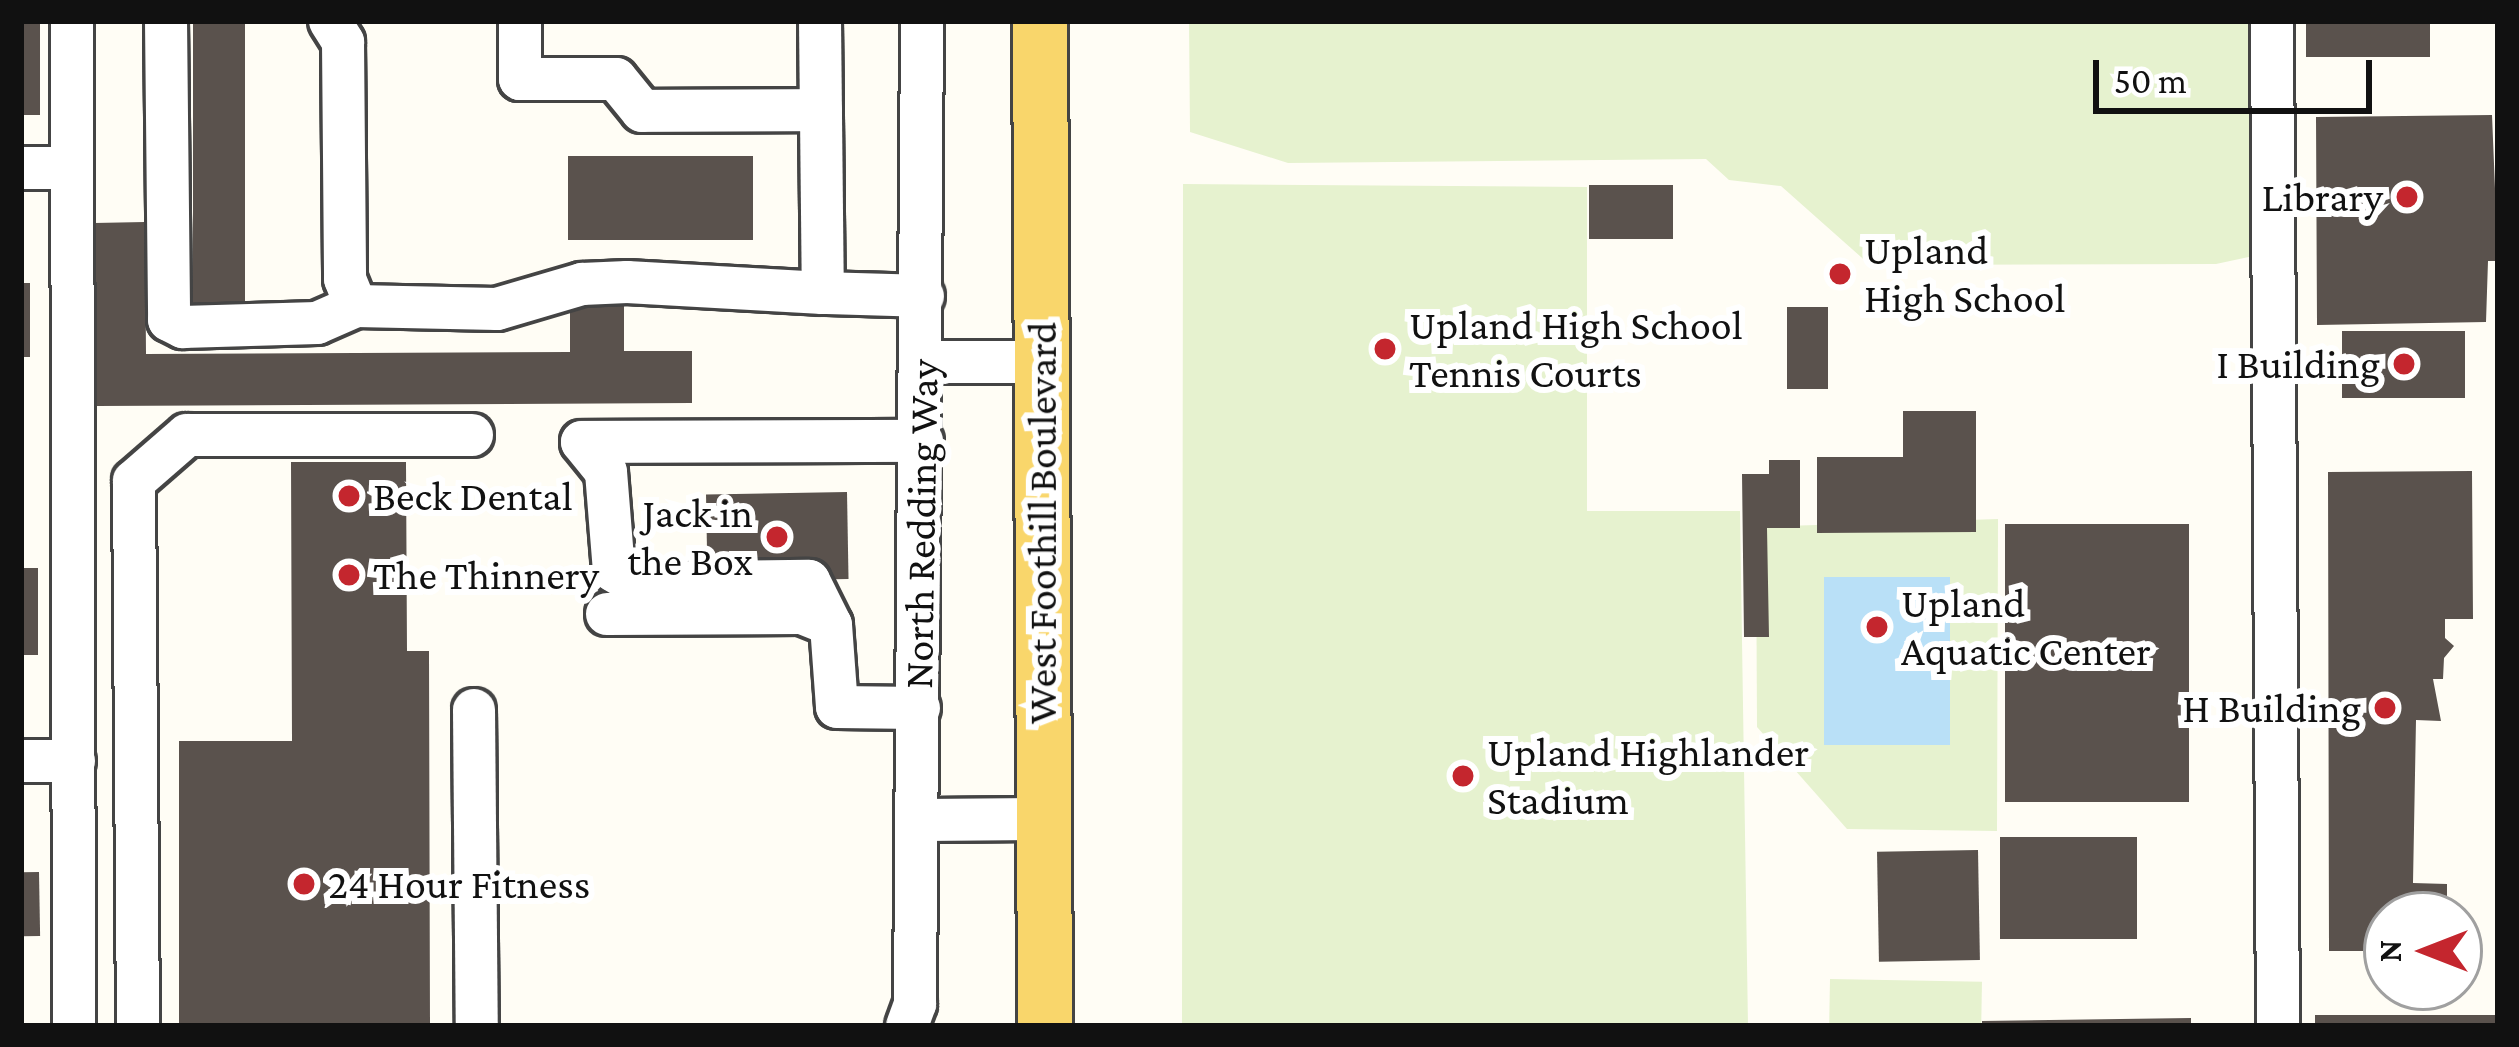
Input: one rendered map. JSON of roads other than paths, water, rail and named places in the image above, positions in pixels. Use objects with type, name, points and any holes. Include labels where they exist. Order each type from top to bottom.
[{"type":"main road","name":"West Foothill Boulevard","points":[[1040,21],[1045,1026]]},
{"type":"lane","points":[[72,21],[74,1026]]},
{"type":"lane","points":[[166,21],[169,320],[183,327],[317,323],[356,306],[496,309],[582,284],[628,282],[923,296]]},
{"type":"lane","points":[[330,21],[343,42],[345,279],[356,306]]},
{"type":"lane","points":[[520,21],[520,79],[616,79],[642,111],[821,110]]},
{"type":"lane","points":[[820,21],[823,293]]},
{"type":"lane","name":"North Redding Way","points":[[907,1026],[915,1004],[922,21]]},
{"type":"lane","points":[[2272,21],[2278,1026]]},
{"type":"lane","points":[[21,168],[72,168]]},
{"type":"lane","points":[[923,362],[1042,362]]},
{"type":"lane","points":[[139,1026],[134,481],[187,435],[472,435]]},
{"type":"lane","points":[[919,708],[837,707],[831,625],[809,580],[634,583],[614,571],[606,472],[582,442],[922,441]]},
{"type":"lane","points":[[607,614],[802,613],[831,625]]},
{"type":"lane","points":[[474,710],[476,1026]]},
{"type":"lane","points":[[21,761],[74,761]]},
{"type":"lane","points":[[917,820],[1044,819]]},
{"type":"water","points":[[1824,577],[1950,577],[1950,745],[1824,745]]},
{"type":"place","name":"Library","points":[[2407,197]]},
{"type":"place","name":"Upland High School","points":[[1840,274]]},
{"type":"place","name":"Upland High School Tennis Courts","points":[[1385,349]]},
{"type":"place","name":"I Building","points":[[2404,364]]},
{"type":"place","name":"Beck Dental","points":[[349,496]]},
{"type":"place","name":"Jack in the Box","points":[[777,537]]},
{"type":"place","name":"The Thinnery","points":[[349,575]]},
{"type":"place","name":"Upland Aquatic Center","points":[[1877,627]]},
{"type":"place","name":"H Building","points":[[2385,708]]},
{"type":"place","name":"Upland Highlander Stadium","points":[[1463,776]]},
{"type":"place","name":"24 Hour Fitness","points":[[304,884]]}]
